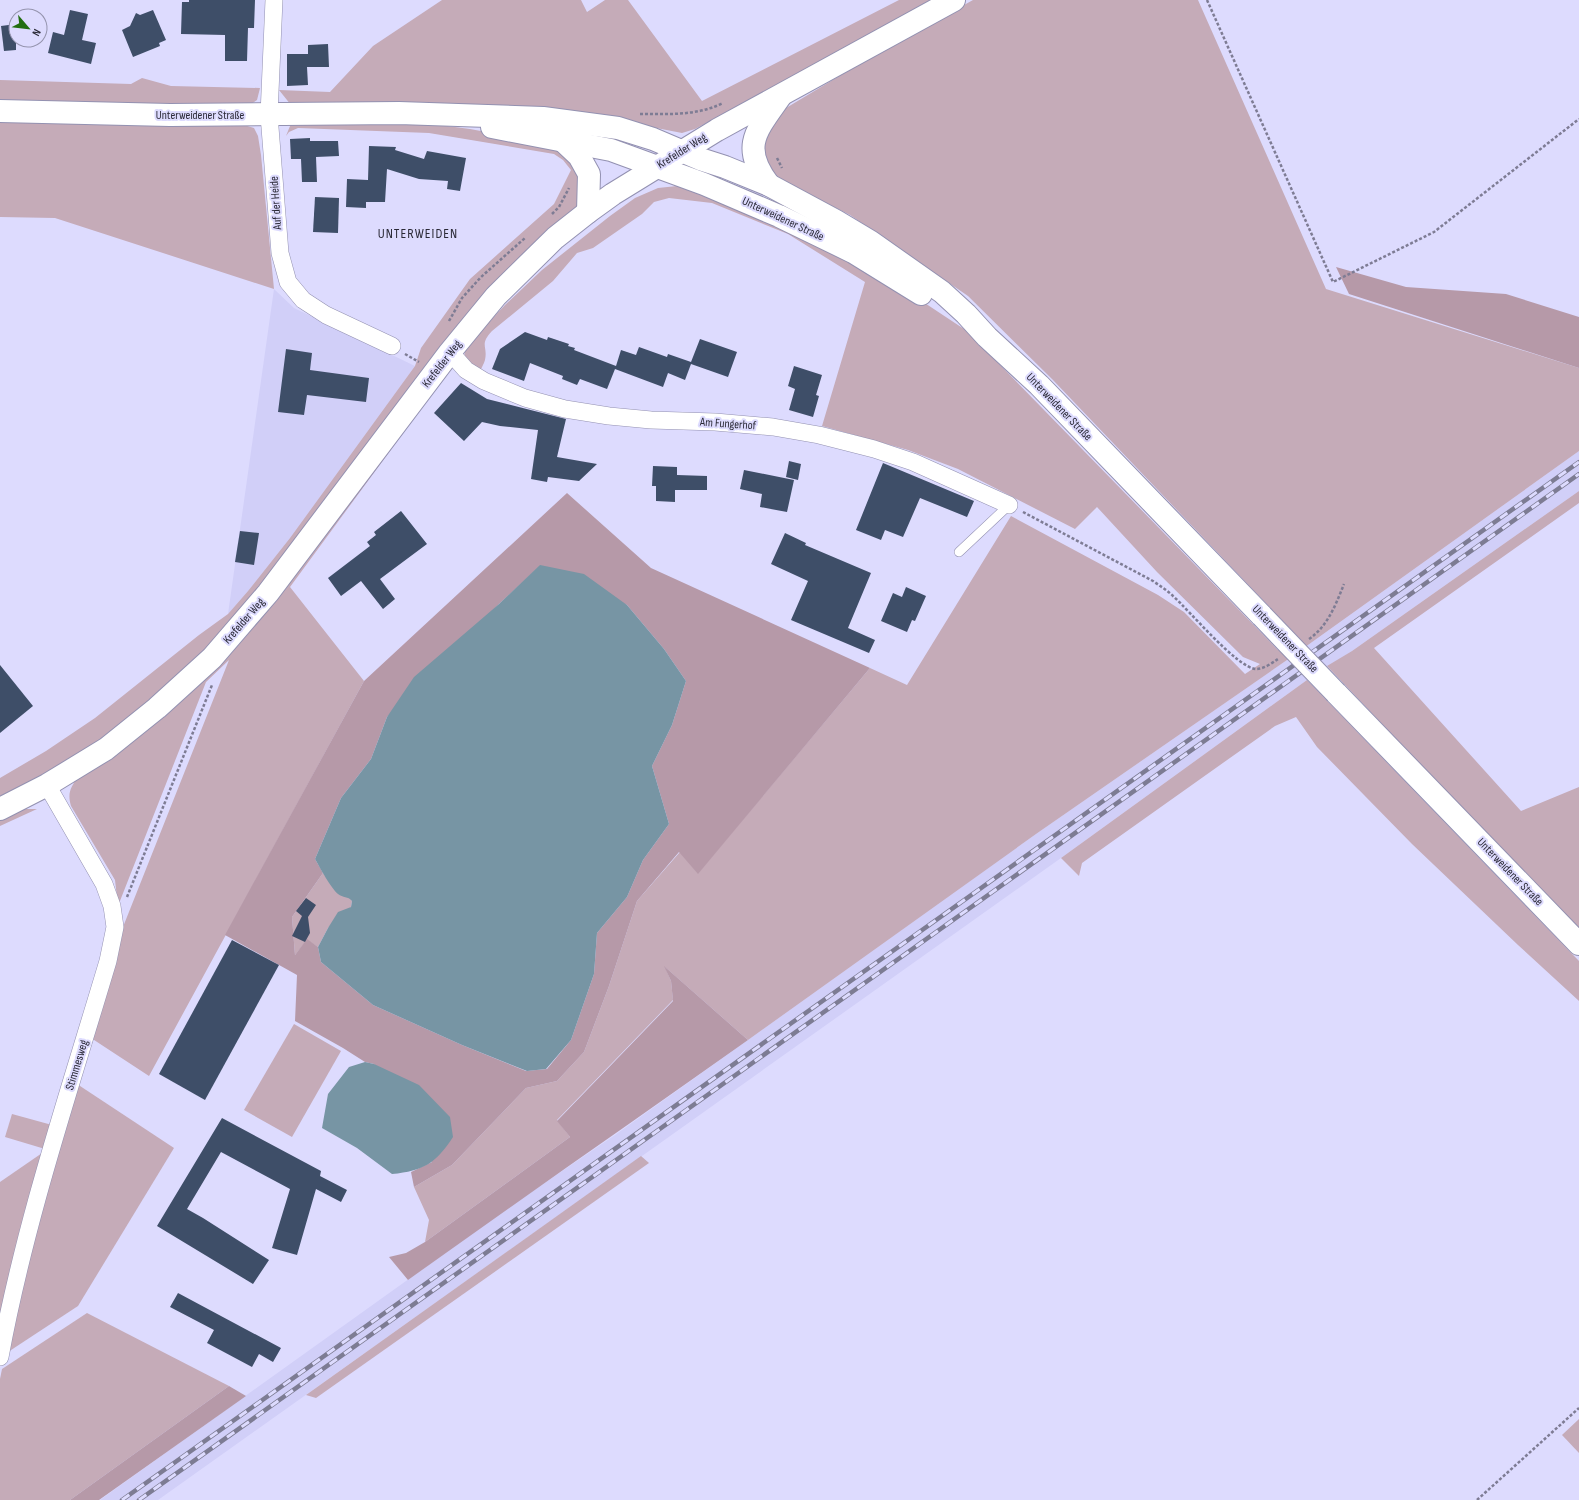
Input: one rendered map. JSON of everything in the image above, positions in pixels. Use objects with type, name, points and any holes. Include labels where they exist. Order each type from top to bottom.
[{"type":"street","name":"Auf der Heide","points":[[274,0],[269,115],[280,254],[288,282],[303,300],[326,315],[392,346]]},
{"type":"street","name":"Krefelder Weg","points":[[0,809],[47,785],[106,749],[157,708],[212,658],[268,593],[450,352],[496,296],[555,238],[588,212],[682,151],[783,93],[954,0]]},
{"type":"street","name":"Unterweidener Straße","points":[[769,185],[760,174],[755,162],[753,151],[754,140],[758,128],[783,93]]},
{"type":"street","name":"Unterweidener Straße","points":[[0,111],[269,115],[399,113],[543,118],[618,128],[653,139],[769,185],[836,220],[942,292],[966,314],[987,337],[1039,385],[1579,944]]},
{"type":"street","name":"Unterweidener Straße","points":[[399,113],[510,130],[611,150],[658,166],[779,216],[852,252],[910,287],[987,337]]},
{"type":"street","points":[[562,140],[579,156],[589,174],[588,212]]},
{"type":"street","name":"Am Fungerhof","points":[[450,352],[466,370],[484,381],[525,398],[565,409],[609,416],[652,420],[716,422],[773,427],[819,435],[874,449],[913,462],[1009,505]]},
{"type":"street","name":"Stimmesweg","points":[[0,1356],[9,1310],[40,1186],[108,961],[114,927],[112,906],[104,884],[47,785]]},
{"type":"lane","points":[[959,552],[1009,505]]},
{"type":"path","points":[[1207,0],[1333,282],[1434,232],[1579,119]]},
{"type":"path","points":[[637,114],[674,114],[704,110],[721,104]]},
{"type":"path","points":[[1009,505],[1153,581],[1172,594],[1231,654],[1243,664],[1256,669],[1266,667],[1279,658]]},
{"type":"path","points":[[1305,642],[1322,627],[1332,611],[1344,584]]},
{"type":"path","points":[[126,898],[214,681],[212,658]]},
{"type":"path","points":[[1477,1500],[1579,1408]]},
{"type":"shaded area","points":[[442,0],[581,0],[587,12],[605,0],[628,0],[702,101],[899,0],[938,0],[695,129],[682,133],[641,125],[291,105],[279,90],[330,92],[373,46]]},
{"type":"shaded area","points":[[973,0],[1198,0],[1326,289],[1579,368],[1579,451],[1287,660],[1036,834],[748,1040],[665,967],[671,981],[673,1000],[557,1120],[570,1137],[425,1242],[429,1220],[414,1187],[452,1165],[526,1088],[557,1081],[584,1052],[609,986],[637,901],[680,852],[698,873],[870,668],[907,685],[1011,516],[1158,595],[1184,612],[1245,674],[1260,664],[1243,657],[1157,572],[1097,507],[1075,529],[958,469],[908,450],[822,426],[865,282],[788,234],[712,203],[669,198],[654,202],[642,214],[593,248],[577,253],[553,281],[492,331],[486,339],[486,355],[480,372],[464,359],[465,350],[470,342],[505,305],[542,270],[635,198],[658,188],[677,186],[714,196],[881,274],[967,331],[1278,650],[1298,637],[1052,379],[968,296],[850,215],[776,178],[766,163],[761,137],[781,111],[871,57]]},
{"type":"shaded area","points":[[142,78],[171,86],[260,88],[257,100],[248,106],[0,100],[0,80],[131,84]]},
{"type":"shaded area","points":[[0,117],[244,125],[254,128],[258,136],[261,155],[274,289],[55,218],[0,217]]},
{"type":"shaded area","points":[[292,121],[432,124],[470,129],[561,146],[582,163],[581,202],[498,283],[291,553],[195,665],[110,733],[78,756],[0,799],[0,778],[46,751],[95,718],[199,635],[228,614],[290,538],[415,366],[421,348],[470,279],[554,204],[571,170],[563,160],[554,154],[429,133],[298,128],[289,132],[286,136]]},
{"type":"shaded area","points":[[1336,267],[1406,287],[1506,294],[1579,317],[1579,368],[1349,294]]},
{"type":"shaded area","points":[[274,289],[294,308],[415,366],[290,538],[228,614]]},
{"type":"shaded area","points":[[437,387],[290,587],[364,681],[149,1076],[91,1038],[121,932],[229,660],[206,682],[118,906],[115,880],[71,806],[69,797],[72,787],[78,776],[200,682],[242,640],[290,582]]},
{"type":"shaded area","points":[[1579,451],[1579,491],[1352,651],[1307,680],[1061,858],[158,1500],[100,1500],[508,1208],[615,1135],[1036,834],[1287,660]]},
{"type":"shaded area","points":[[1579,491],[1579,503],[1374,648],[1521,811],[1579,787],[1579,932],[1327,666],[1352,651]]},
{"type":"shaded area","points":[[567,493],[651,568],[870,668],[698,874],[679,852],[637,901],[609,986],[584,1052],[557,1081],[526,1088],[452,1165],[414,1187],[411,1172],[432,1162],[374,1064],[365,1062],[295,1021],[297,975],[225,935],[364,681]],"holes":[[[540,566],[627,605],[664,649],[686,681],[672,725],[652,766],[669,824],[643,860],[627,897],[597,933],[594,974],[571,1040],[547,1069],[526,1071],[462,1045],[373,1005],[321,962],[318,947],[307,939],[295,955],[292,917],[323,873],[315,859],[341,798],[371,759],[387,717],[499,604]]]},
{"type":"shaded area","points":[[540,565],[584,574],[627,605],[664,649],[686,681],[672,725],[652,766],[669,824],[643,860],[627,897],[597,933],[594,974],[571,1040],[546,1069],[527,1071],[462,1045],[373,1005],[321,962],[318,947],[338,912],[351,907],[352,901],[335,891],[315,859],[341,798],[371,759],[387,717],[414,677],[499,604]]},
{"type":"shaded area","points":[[1307,680],[1579,961],[1579,1001],[1412,844],[1317,747],[1296,717],[1275,726],[1082,863],[1079,876],[1061,858]]},
{"type":"shaded area","points":[[23,809],[37,809],[0,826],[0,820]]},
{"type":"shaded area","points":[[323,873],[339,894],[349,897],[352,901],[351,907],[328,928],[318,947],[307,940],[295,955],[292,917]]},
{"type":"shaded area","points":[[664,966],[748,1040],[408,1280],[389,1257],[406,1253],[425,1242],[570,1137],[557,1121],[673,1001],[671,981]]},
{"type":"shaded area","points":[[294,1024],[341,1051],[292,1137],[244,1110]]},
{"type":"shaded area","points":[[365,1062],[374,1064],[419,1085],[450,1117],[453,1137],[441,1153],[428,1164],[413,1171],[392,1174],[357,1148],[322,1128],[328,1094],[349,1067]]},
{"type":"shaded area","points":[[77,1084],[174,1148],[78,1306],[5,1354],[46,1187]]},
{"type":"shaded area","points":[[12,1114],[52,1125],[45,1149],[5,1137]]},
{"type":"shaded area","points":[[45,1151],[0,1325],[0,1182]]},
{"type":"shaded area","points":[[641,1156],[649,1163],[316,1398],[306,1395]]},
{"type":"shaded area","points":[[87,1313],[229,1386],[70,1500],[0,1500],[0,1379],[2,1369]]},
{"type":"shaded area","points":[[229,1386],[246,1396],[99,1500],[70,1500]]},
{"type":"shaded area","points":[[1579,1419],[1579,1453],[1562,1435]]},
{"type":"building","points":[[189,0],[255,0],[254,28],[248,28],[247,61],[225,61],[225,35],[181,34],[182,2],[189,2]]},
{"type":"building","points":[[70,10],[88,14],[82,40],[96,43],[91,64],[48,53],[53,32],[64,35]]},
{"type":"building","points":[[153,10],[166,40],[159,43],[160,46],[133,57],[122,30],[130,26],[136,13],[140,15]]},
{"type":"building","points":[[8,25],[8,48],[16,48],[16,50],[4,51],[1,26]]},
{"type":"building","points":[[328,44],[329,67],[307,67],[308,85],[287,86],[287,54],[308,54],[308,45]]},
{"type":"building","points":[[310,138],[310,141],[338,141],[339,156],[316,157],[317,182],[302,182],[301,159],[291,159],[290,139]]},
{"type":"building","points":[[369,146],[396,147],[395,150],[424,159],[427,151],[466,158],[460,191],[447,189],[448,181],[419,179],[387,169],[385,202],[366,202],[366,208],[346,207],[347,179],[368,180]]},
{"type":"building","points":[[315,197],[339,198],[338,233],[313,232]]},
{"type":"building","points":[[525,332],[547,340],[548,337],[569,344],[568,346],[575,348],[574,350],[616,366],[621,350],[636,355],[639,347],[667,357],[668,354],[691,362],[700,339],[737,352],[728,377],[691,364],[685,380],[668,373],[663,387],[615,369],[607,389],[580,379],[577,385],[562,379],[563,376],[530,363],[524,381],[492,369],[500,349]]},
{"type":"building","points":[[286,349],[312,353],[310,370],[369,378],[366,402],[307,395],[304,415],[278,412]]},
{"type":"building","points":[[794,366],[822,375],[816,395],[819,396],[813,417],[789,410],[795,389],[788,386]]},
{"type":"building","points":[[461,383],[487,399],[566,419],[557,457],[597,464],[579,481],[548,477],[547,482],[531,479],[538,430],[500,426],[482,422],[464,441],[434,413]]},
{"type":"building","points":[[789,461],[801,464],[798,480],[786,477]]},
{"type":"building","points":[[883,463],[974,501],[967,517],[920,498],[903,537],[885,530],[881,540],[856,530]]},
{"type":"building","points":[[653,466],[677,467],[677,475],[707,476],[707,490],[675,490],[675,502],[656,501],[656,486],[652,486]]},
{"type":"building","points":[[744,470],[794,480],[787,512],[760,507],[762,494],[740,489]]},
{"type":"building","points":[[401,511],[427,544],[380,579],[395,599],[383,609],[361,581],[341,596],[328,578],[370,546],[367,542],[376,535],[374,532]]},
{"type":"building","points":[[240,531],[259,533],[254,565],[235,562]]},
{"type":"building","points":[[785,533],[806,543],[805,545],[871,573],[848,628],[875,640],[869,653],[791,620],[808,581],[771,564]]},
{"type":"building","points":[[906,587],[926,596],[915,621],[912,620],[907,632],[881,621],[893,593],[902,597]]},
{"type":"building","points":[[0,665],[33,706],[0,733]]},
{"type":"building","points":[[306,898],[316,905],[308,917],[310,933],[305,942],[292,936],[302,916],[296,911]]},
{"type":"building","points":[[232,940],[279,965],[205,1100],[159,1074]]},
{"type":"building","points":[[222,1118],[321,1171],[320,1176],[347,1190],[341,1202],[316,1189],[297,1255],[272,1248],[290,1189],[221,1152],[187,1209],[269,1260],[253,1284],[157,1226]]},
{"type":"building","points":[[178,1293],[281,1348],[273,1362],[259,1354],[252,1367],[207,1343],[214,1330],[170,1307]]},
{"type":"railway","points":[[122,1500],[1579,462]]},
{"type":"railway","points":[[139,1500],[1579,474]]},
{"type":"district","name":"UNTERWEIDEN","points":[[418,233]]}]
